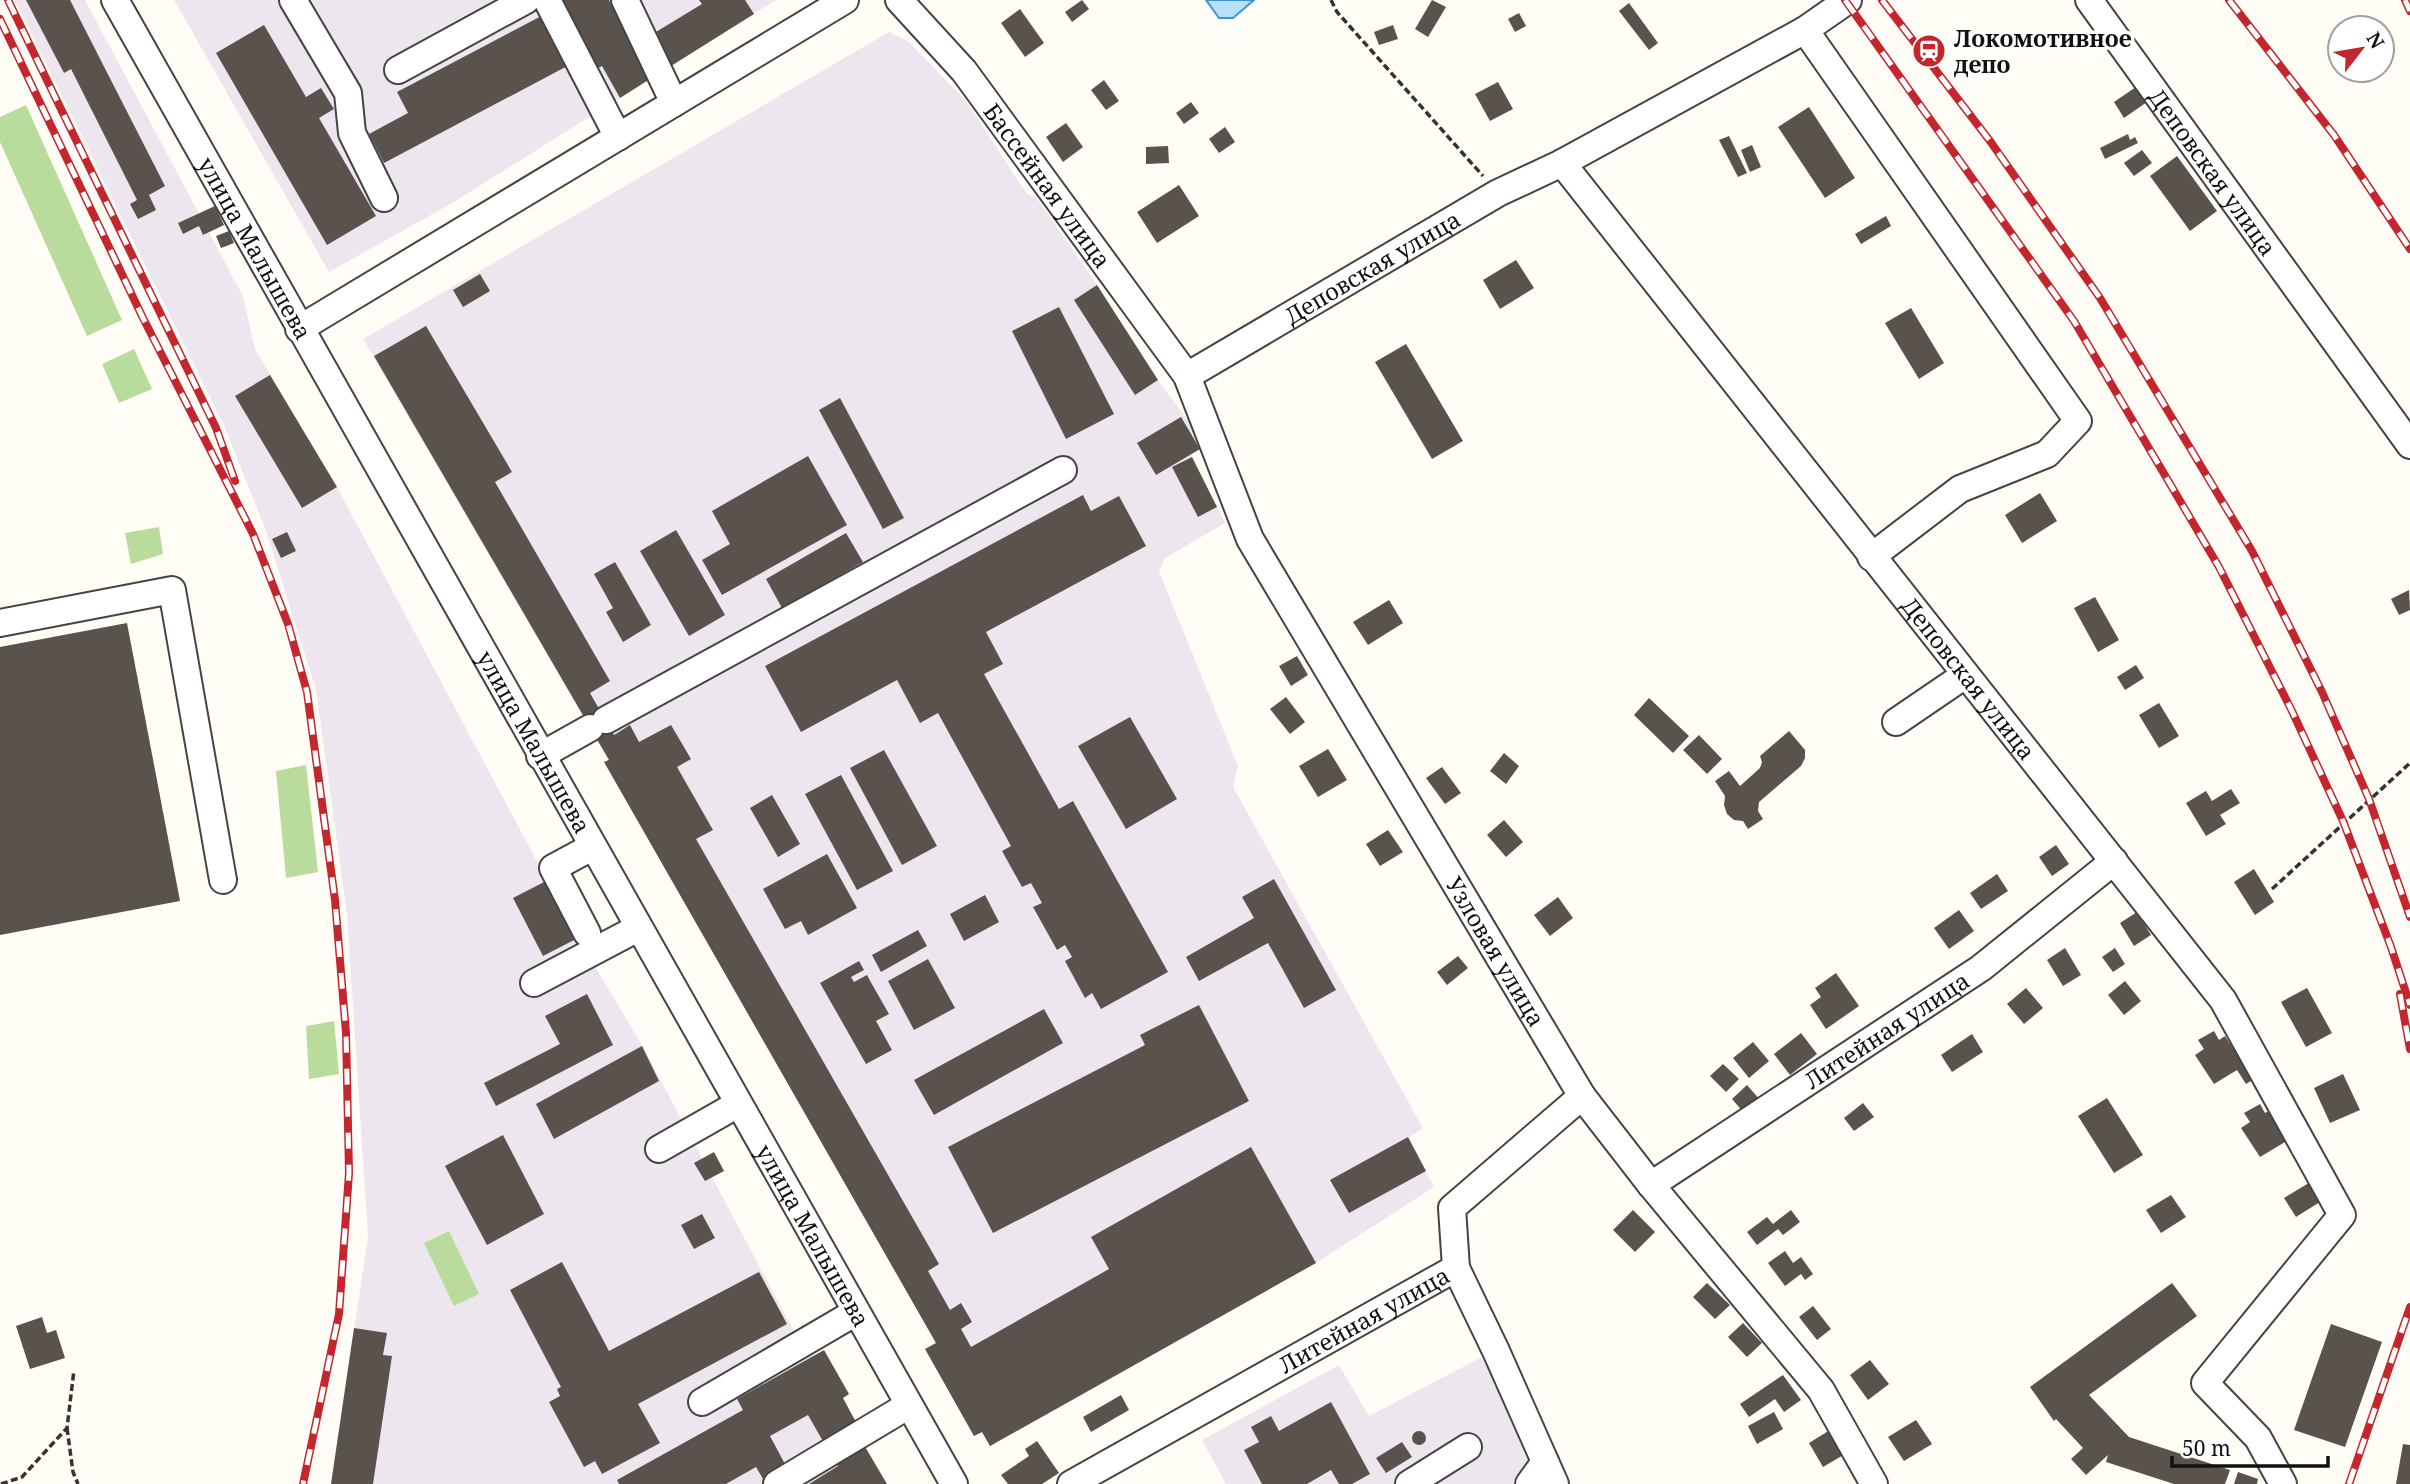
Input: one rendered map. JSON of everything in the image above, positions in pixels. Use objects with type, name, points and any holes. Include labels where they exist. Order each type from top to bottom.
[{"type":"street","name":"улица Малышева","points":[[115,0],[954,1484]]},
{"type":"street","points":[[293,0],[348,93],[352,133],[384,198]]},
{"type":"street","points":[[398,70],[526,0]]},
{"type":"street","points":[[547,0],[618,137]]},
{"type":"street","points":[[625,0],[674,103]]},
{"type":"street","points":[[299,329],[845,0]]},
{"type":"street","name":"Бассейная улица","points":[[899,0],[964,71],[1187,376]]},
{"type":"street","name":"Деповская улица","points":[[1187,376],[1498,193],[1562,163],[1805,30],[1848,0]]},
{"type":"street","name":"Деповская улица","points":[[2089,0],[2410,445]]},
{"type":"street","points":[[1805,30],[2078,421],[2047,454],[1960,489],[1871,557]]},
{"type":"street","name":"Деповская улица","points":[[1562,163],[2223,1000],[2342,1215],[2205,1383],[2258,1438],[2283,1484]]},
{"type":"street","name":"Узловая улица","points":[[1187,376],[1250,539],[1582,1096],[1651,1185],[1821,1390],[1874,1484]]},
{"type":"street","points":[[541,756],[1063,470]]},
{"type":"street","points":[[0,623],[172,590],[223,880]]},
{"type":"street","points":[[1896,722],[1965,675]]},
{"type":"street","points":[[587,933],[553,868],[592,847]]},
{"type":"street","name":"Литейная улица","points":[[1651,1185],[1982,968],[2113,862]]},
{"type":"street","points":[[534,983],[638,928]]},
{"type":"street","name":"Литейная улица","points":[[1070,1484],[1456,1268],[1452,1208],[1582,1096]]},
{"type":"street","points":[[659,1149],[738,1104]]},
{"type":"street","points":[[1456,1268],[1550,1473],[1529,1484]]},
{"type":"street","points":[[702,1402],[856,1312]]},
{"type":"street","points":[[778,1484],[909,1405]]},
{"type":"street","points":[[1409,1484],[1468,1447]]},
{"type":"path","points":[[1331,0],[1337,12],[1498,193]]},
{"type":"path","points":[[2272,889],[2410,762]]},
{"type":"path","points":[[74,1370],[67,1428],[73,1472],[78,1484]]},
{"type":"path","points":[[1,1484],[22,1477],[67,1428]]},
{"type":"shaded area","points":[[15,0],[85,0],[243,296],[255,349],[337,487],[578,938],[642,1045],[797,1337],[856,1428],[887,1484],[331,1484],[368,1237],[347,914],[316,690],[265,528],[225,428]]},
{"type":"shaded area","points":[[174,0],[776,0],[454,202],[329,272]]},
{"type":"shaded area","points":[[889,32],[909,42],[966,101],[1027,194],[1036,197],[1158,380],[1202,440],[1188,449],[1225,523],[1165,558],[1159,571],[1238,766],[1233,787],[1423,1128],[1408,1138],[1434,1187],[1316,1263],[990,1446],[982,1432],[974,1436],[925,1349],[936,1343],[604,762],[608,759],[363,339]]},
{"type":"shaded area","points":[[1482,1357],[1543,1484],[1226,1484],[1202,1440],[1339,1365],[1369,1416]]},
{"type":"green space","points":[[26,105],[122,320],[87,336],[0,142],[0,117]]},
{"type":"green space","points":[[134,349],[152,389],[119,403],[102,364]]},
{"type":"green space","points":[[159,527],[163,554],[131,564],[125,533]]},
{"type":"green space","points":[[306,765],[318,872],[286,878],[276,771]]},
{"type":"green space","points":[[334,1021],[339,1074],[309,1079],[306,1026]]},
{"type":"green space","points":[[449,1231],[479,1294],[454,1306],[424,1243]]},
{"type":"water","points":[[1206,0],[1254,0],[1233,18],[1219,18]]},
{"type":"building","points":[[26,0],[70,0],[165,186],[149,195],[156,210],[138,219],[130,204],[137,200],[71,69],[64,73]]},
{"type":"building","points":[[563,0],[609,0],[650,79],[620,98],[602,66],[596,69]]},
{"type":"building","points":[[699,0],[745,0],[754,14],[671,66],[651,35],[702,4]]},
{"type":"building","points":[[1082,0],[1089,9],[1072,22],[1065,12]]},
{"type":"building","points":[[1432,0],[1446,7],[1428,37],[1415,29]]},
{"type":"building","points":[[1629,3],[1658,43],[1649,50],[1619,11]]},
{"type":"building","points":[[1020,9],[1044,43],[1025,57],[1001,23]]},
{"type":"building","points":[[547,13],[573,63],[384,163],[369,134],[408,113],[397,92]]},
{"type":"building","points":[[1519,13],[1526,26],[1515,32],[1508,19]]},
{"type":"building","points":[[264,25],[306,97],[321,88],[334,109],[319,118],[376,216],[327,245],[216,53]]},
{"type":"building","points":[[1393,25],[1398,39],[1379,45],[1374,32]]},
{"type":"building","points":[[1104,80],[1119,101],[1106,110],[1091,90]]},
{"type":"building","points":[[1498,82],[1513,109],[1490,121],[1475,94]]},
{"type":"building","points":[[2136,87],[2147,102],[2124,118],[2114,102]]},
{"type":"building","points":[[1191,102],[1199,113],[1184,124],[1176,113]]},
{"type":"building","points":[[1809,107],[1855,178],[1825,198],[1778,127]]},
{"type":"building","points":[[1066,123],[1083,147],[1063,162],[1046,137]]},
{"type":"building","points":[[1225,127],[1235,142],[1219,153],[1209,139]]},
{"type":"building","points":[[2128,134],[2130,140],[2135,137],[2138,143],[2105,159],[2100,148]]},
{"type":"building","points":[[1729,136],[1747,173],[1738,177],[1719,140]]},
{"type":"building","points":[[1752,145],[1761,167],[1750,172],[1741,150]]},
{"type":"building","points":[[1168,146],[1169,163],[1146,164],[1146,147]]},
{"type":"building","points":[[2142,150],[2152,163],[2134,176],[2124,163]]},
{"type":"building","points":[[2177,156],[2217,211],[2190,231],[2150,176]]},
{"type":"building","points":[[1179,185],[1199,216],[1157,243],[1137,212]]},
{"type":"building","points":[[215,206],[224,225],[203,235],[199,226],[183,234],[178,223]]},
{"type":"building","points":[[1886,216],[1891,226],[1861,244],[1855,234]]},
{"type":"building","points":[[229,231],[234,243],[221,248],[216,236]]},
{"type":"building","points":[[1516,260],[1534,288],[1500,309],[1483,280]]},
{"type":"building","points":[[480,274],[490,291],[463,307],[453,290]]},
{"type":"building","points":[[1097,285],[1158,380],[1135,395],[1074,300]]},
{"type":"building","points":[[1059,307],[1114,414],[1066,439],[1012,331]]},
{"type":"building","points":[[1911,308],[1944,363],[1919,379],[1885,323]]},
{"type":"building","points":[[426,326],[512,472],[495,482],[610,681],[590,693],[614,735],[630,725],[639,742],[671,725],[691,759],[677,767],[713,830],[696,839],[939,1264],[928,1271],[950,1310],[961,1303],[972,1322],[961,1329],[971,1347],[1109,1269],[1091,1237],[1251,1147],[1316,1263],[990,1446],[982,1432],[974,1436],[925,1349],[936,1343],[604,762],[609,760],[374,356]]},
{"type":"building","points":[[1406,344],[1463,441],[1432,459],[1375,362]]},
{"type":"building","points":[[270,375],[337,487],[302,508],[235,396]]},
{"type":"building","points":[[840,398],[904,518],[883,529],[819,410]]},
{"type":"building","points":[[1181,417],[1200,449],[1156,475],[1137,443]]},
{"type":"building","points":[[808,456],[847,525],[722,595],[702,560],[730,544],[712,511]]},
{"type":"building","points":[[1192,457],[1217,507],[1198,517],[1172,467]]},
{"type":"building","points":[[2040,493],[2057,521],[2022,543],[2005,515]]},
{"type":"building","points":[[1083,495],[1091,511],[1119,496],[1146,546],[986,632],[1003,664],[984,674],[1059,809],[1073,801],[1168,972],[1101,1009],[1092,993],[1085,998],[1065,961],[1072,957],[1065,945],[1057,950],[1033,907],[1042,903],[1031,883],[1022,887],[1002,851],[1011,846],[938,713],[920,723],[897,680],[801,732],[765,666]]},
{"type":"building","points":[[676,530],[725,615],[689,636],[640,551]]},
{"type":"building","points":[[287,532],[296,551],[281,558],[272,539]]},
{"type":"building","points":[[846,533],[863,562],[782,608],[766,579]]},
{"type":"building","points":[[615,562],[651,625],[623,642],[606,612],[613,608],[594,574]]},
{"type":"building","points":[[2409,590],[2410,610],[2399,615],[2391,599]]},
{"type":"building","points":[[2095,597],[2119,640],[2098,652],[2074,608]]},
{"type":"building","points":[[1389,600],[1403,623],[1368,645],[1353,622]]},
{"type":"building","points":[[127,623],[180,901],[0,935],[0,647]]},
{"type":"building","points":[[1297,656],[1308,675],[1291,686],[1279,666]]},
{"type":"building","points":[[2136,665],[2144,678],[2125,690],[2117,677]]},
{"type":"building","points":[[1286,697],[1305,722],[1290,734],[1270,709]]},
{"type":"building","points":[[1649,698],[1689,736],[1673,753],[1634,715]]},
{"type":"building","points":[[2159,703],[2179,736],[2159,748],[2139,715]]},
{"type":"building","points":[[1130,717],[1177,799],[1126,829],[1078,746]]},
{"type":"building","points":[[1789,731],[1805,750],[1805,758],[1801,766],[1759,802],[1758,811],[1763,819],[1748,829],[1743,821],[1734,820],[1727,814],[1725,796],[1715,781],[1729,771],[1740,786],[1760,768],[1760,756]]},
{"type":"building","points":[[1699,735],[1722,759],[1707,774],[1683,750]]},
{"type":"building","points":[[1328,749],[1347,780],[1318,797],[1299,766]]},
{"type":"building","points":[[884,750],[937,846],[902,865],[850,768]]},
{"type":"building","points":[[1504,753],[1519,766],[1506,784],[1490,771]]},
{"type":"building","points":[[1442,767],[1461,793],[1445,804],[1426,778]]},
{"type":"building","points":[[841,775],[893,871],[857,890],[805,794]]},
{"type":"building","points":[[2231,789],[2240,803],[2220,815],[2226,824],[2206,836],[2186,803],[2206,791],[2212,801]]},
{"type":"building","points":[[772,795],[800,844],[778,857],[750,808]]},
{"type":"building","points":[[1504,820],[1523,842],[1506,857],[1487,835]]},
{"type":"building","points":[[1388,830],[1403,852],[1380,866],[1366,844]]},
{"type":"building","points":[[2056,845],[2069,864],[2052,876],[2039,857]]},
{"type":"building","points":[[827,854],[857,908],[808,935],[801,921],[785,929],[763,889]]},
{"type":"building","points":[[2254,869],[2274,902],[2255,915],[2234,882]]},
{"type":"building","points":[[1997,874],[2008,891],[1981,909],[1970,893]]},
{"type":"building","points":[[1274,879],[1336,990],[1304,1008],[1268,943],[1199,981],[1186,957],[1254,918],[1242,897]]},
{"type":"building","points":[[548,880],[578,938],[543,956],[513,898]]},
{"type":"building","points":[[985,895],[999,922],[964,941],[950,914]]},
{"type":"building","points":[[1558,897],[1573,918],[1550,936],[1534,915]]},
{"type":"building","points":[[1959,910],[1974,931],[1949,949],[1934,928]]},
{"type":"building","points":[[2137,912],[2151,935],[2134,946],[2120,923]]},
{"type":"building","points":[[918,930],[927,946],[881,972],[872,955]]},
{"type":"building","points":[[2065,948],[2081,975],[2063,986],[2047,960]]},
{"type":"building","points":[[2115,948],[2125,964],[2113,972],[2102,957]]},
{"type":"building","points":[[1458,956],[1468,968],[1447,985],[1437,972]]},
{"type":"building","points":[[928,959],[955,1008],[914,1030],[888,981]]},
{"type":"building","points":[[859,961],[864,970],[851,977],[854,982],[867,975],[889,1014],[876,1021],[892,1050],[866,1064],[820,983]]},
{"type":"building","points":[[1836,973],[1859,1006],[1826,1029],[1810,1005],[1821,997],[1815,988]]},
{"type":"building","points":[[2125,981],[2141,1001],[2124,1015],[2108,995]]},
{"type":"building","points":[[2026,988],[2043,1008],[2024,1024],[2007,1004]]},
{"type":"building","points":[[2307,988],[2332,1033],[2306,1047],[2281,1002]]},
{"type":"building","points":[[587,994],[613,1045],[496,1106],[484,1083],[560,1044],[545,1016]]},
{"type":"building","points":[[1199,1005],[1249,1101],[993,1233],[948,1147],[1145,1045],[1140,1035]]},
{"type":"building","points":[[1044,1009],[1063,1043],[934,1115],[914,1080]]},
{"type":"building","points":[[2214,1031],[2219,1040],[2225,1036],[2244,1065],[2249,1062],[2259,1076],[2246,1084],[2237,1070],[2214,1084],[2195,1055],[2204,1049],[2198,1040]]},
{"type":"building","points":[[1801,1033],[1817,1054],[1790,1075],[1774,1054]]},
{"type":"building","points":[[1972,1034],[1983,1052],[1952,1072],[1941,1055]]},
{"type":"building","points":[[1753,1042],[1769,1061],[1749,1078],[1733,1058]]},
{"type":"building","points":[[642,1046],[659,1081],[554,1139],[536,1104]]},
{"type":"building","points":[[1723,1064],[1739,1079],[1726,1092],[1710,1076]]},
{"type":"building","points":[[2343,1074],[2360,1110],[2330,1123],[2314,1088]]},
{"type":"building","points":[[1747,1085],[1760,1100],[1745,1114],[1732,1099]]},
{"type":"building","points":[[2107,1098],[2143,1155],[2114,1173],[2078,1116]]},
{"type":"building","points":[[1863,1103],[1874,1117],[1854,1131],[1844,1118]]},
{"type":"building","points":[[2260,1104],[2265,1113],[2272,1109],[2290,1139],[2260,1157],[2241,1128],[2250,1122],[2244,1113]]},
{"type":"building","points":[[503,1135],[544,1214],[487,1245],[445,1166]]},
{"type":"building","points":[[1408,1137],[1426,1171],[1349,1213],[1330,1180]]},
{"type":"building","points":[[714,1152],[724,1171],[705,1181],[694,1163]]},
{"type":"building","points":[[2312,1181],[2323,1200],[2296,1217],[2284,1198]]},
{"type":"building","points":[[2171,1195],[2186,1217],[2161,1233],[2146,1210]]},
{"type":"building","points":[[1633,1210],[1655,1232],[1635,1252],[1613,1230]]},
{"type":"building","points":[[1791,1210],[1800,1222],[1783,1235],[1778,1229],[1757,1245],[1747,1232],[1767,1217],[1773,1224]]},
{"type":"building","points":[[702,1214],[715,1238],[694,1249],[681,1225]]},
{"type":"building","points":[[1785,1251],[1793,1263],[1801,1257],[1813,1274],[1805,1280],[1801,1274],[1785,1286],[1768,1263]]},
{"type":"building","points":[[562,1262],[609,1351],[759,1272],[787,1324],[638,1404],[660,1443],[602,1474],[595,1461],[584,1467],[549,1402],[560,1396],[557,1389],[561,1387],[510,1290]]},
{"type":"building","points":[[1707,1283],[1730,1305],[1715,1319],[1693,1297]]},
{"type":"building","points":[[2172,1283],[2197,1316],[2089,1395],[2129,1437],[2230,1470],[2225,1484],[2174,1484],[2106,1462],[2108,1455],[2086,1475],[2071,1459],[2083,1448],[2056,1419],[2054,1421],[2030,1387]]},
{"type":"building","points":[[1813,1306],[1831,1329],[1817,1340],[1799,1317]]},
{"type":"building","points":[[42,1317],[47,1333],[56,1330],[65,1358],[30,1369],[16,1326]]},
{"type":"building","points":[[1743,1323],[1762,1343],[1747,1357],[1728,1337]]},
{"type":"building","points":[[2331,1324],[2382,1342],[2345,1447],[2294,1430]]},
{"type":"building","points":[[354,1328],[387,1333],[383,1355],[392,1356],[373,1484],[331,1484]]},
{"type":"building","points":[[824,1350],[849,1394],[843,1398],[857,1424],[824,1443],[808,1415],[770,1436],[786,1466],[763,1479],[756,1467],[726,1484],[619,1484],[617,1480],[743,1410],[737,1399]]},
{"type":"building","points":[[1870,1360],[1889,1384],[1868,1400],[1850,1375]]},
{"type":"building","points":[[1783,1375],[1801,1400],[1784,1412],[1775,1399],[1749,1417],[1740,1404]]},
{"type":"building","points":[[1121,1395],[1129,1410],[1091,1432],[1083,1417]]},
{"type":"building","points":[[1331,1402],[1370,1474],[1352,1484],[1339,1484],[1331,1470],[1307,1484],[1262,1484],[1244,1450],[1259,1442],[1251,1427],[1271,1416],[1279,1431]]},
{"type":"building","points":[[1774,1412],[1783,1429],[1757,1444],[1748,1426]]},
{"type":"building","points":[[1916,1420],[1932,1444],[1904,1461],[1888,1437]]},
{"type":"building","points":[[1830,1430],[1845,1454],[1823,1467],[1809,1443]]},
{"type":"building","points":[[1416,1431],[1422,1431],[1426,1438],[1422,1445],[1416,1445],[1412,1441],[1412,1435]]},
{"type":"building","points":[[1037,1441],[1059,1473],[1042,1484],[1008,1484],[1001,1475],[1029,1456],[1025,1449]]},
{"type":"building","points":[[1402,1442],[1412,1457],[1386,1473],[1376,1458]]},
{"type":"building","points":[[2403,1444],[2410,1445],[2410,1484],[2396,1484]]},
{"type":"building","points":[[864,1445],[887,1484],[809,1484],[838,1466],[836,1462]]},
{"type":"building","points":[[2238,1472],[2258,1479],[2257,1484],[2234,1484]]},
{"type":"railway","points":[[8,0],[216,428],[235,481]]},
{"type":"railway","points":[[1845,0],[2074,321],[2219,567],[2291,709],[2343,821],[2410,1005]]},
{"type":"railway","points":[[1882,0],[1990,141],[2100,298],[2252,551],[2322,692],[2369,799],[2410,917]]},
{"type":"railway","points":[[2229,0],[2334,135],[2410,249]]},
{"type":"railway","points":[[2405,0],[2410,11]]},
{"type":"railway","points":[[0,19],[142,316],[253,534],[288,624],[307,692],[335,900],[346,1033],[349,1173],[339,1314],[303,1484]]},
{"type":"railway","points":[[2400,994],[2410,1049]]},
{"type":"railway","points":[[2349,1484],[2410,1307]]},
{"type":"place","name":"Локомотивное депо","points":[[1929,51]]}]
